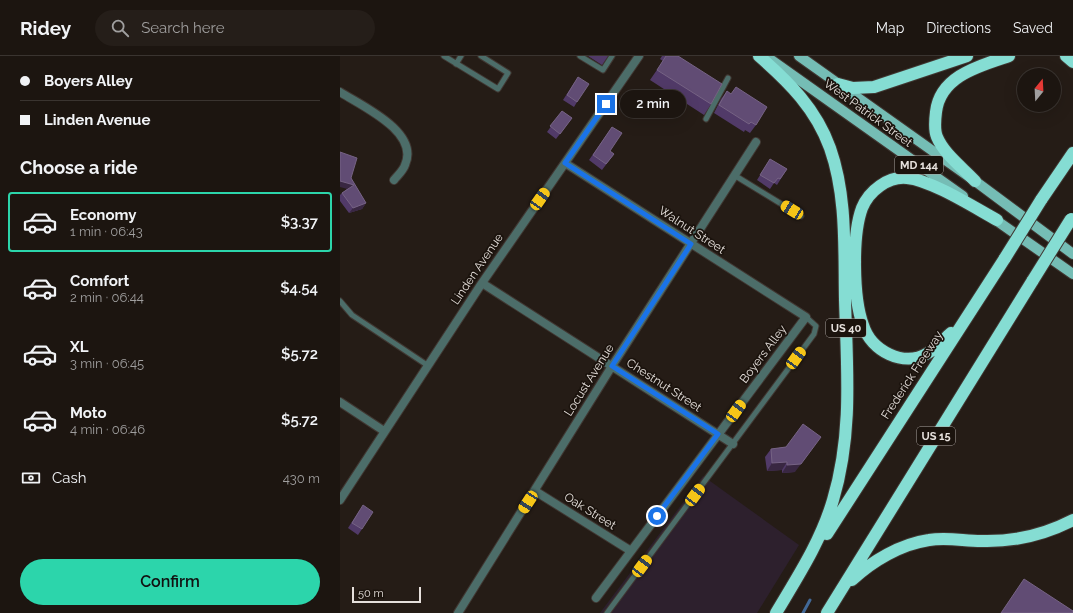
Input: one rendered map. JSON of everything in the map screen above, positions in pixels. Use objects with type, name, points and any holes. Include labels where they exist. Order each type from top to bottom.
[{"type":"highway","name":"US 40","points":[[758,56],[787,80],[805,102],[829,146],[842,196],[844,250],[848,408],[844,457],[825,526],[816,547],[777,613]]},
{"type":"highway","points":[[838,84],[853,88],[874,87],[967,56]]},
{"type":"highway","points":[[975,182],[944,148],[937,136],[935,123],[937,103],[949,84],[956,78],[987,63],[1009,56]]},
{"type":"highway","points":[[1066,56],[1073,62]]},
{"type":"highway","name":"Frederick Freeway","points":[[777,613],[964,319],[1073,153]]},
{"type":"highway","points":[[964,319],[930,353],[910,359],[898,358],[888,354],[870,339],[863,326],[857,298],[855,260],[857,231],[862,208],[872,192],[882,184],[893,180],[906,178],[919,181],[955,197],[997,220]]},
{"type":"highway","name":"US 15","points":[[827,613],[1072,218]]},
{"type":"highway","points":[[839,592],[865,568],[896,550],[914,544],[929,540],[952,538],[981,541],[1015,540],[1046,532],[1073,520]]},
{"type":"main road","name":"West Patrick Street","points":[[765,56],[1073,274]]},
{"type":"main road","name":"West Patrick Street","points":[[799,56],[1073,254]]},
{"type":"street","name":"Linden Avenue","points":[[340,500],[384,430],[482,282],[639,56]]},
{"type":"street","points":[[340,92],[386,121],[399,133],[407,145],[408,155],[405,166],[394,180]]},
{"type":"street","name":"Locust Avenue","points":[[458,613],[612,366],[756,142]]},
{"type":"street","name":"Walnut Street","points":[[565,163],[806,317]]},
{"type":"street","name":"Chestnut Street","points":[[482,282],[733,444]]},
{"type":"street","name":"Boyers Alley","points":[[596,598],[806,317]]},
{"type":"street","points":[[340,402],[384,430]]},
{"type":"street","name":"Oak Street","points":[[535,491],[631,551]]},
{"type":"lane","points":[[444,56],[498,89],[508,73],[481,56]]},
{"type":"lane","points":[[456,64],[461,56]]},
{"type":"lane","points":[[580,56],[603,70],[612,56]]},
{"type":"lane","points":[[706,119],[728,78]]},
{"type":"lane","points":[[734,175],[801,216]]},
{"type":"lane","points":[[340,301],[352,315],[427,365]]},
{"type":"lane","points":[[606,613],[733,444],[816,330],[816,326],[813,321],[806,317]]},
{"type":"shaded area","points":[[703,476],[799,545],[757,613],[600,613]]},
{"type":"building","points":[[666,56],[678,56],[722,84],[711,104],[657,70]]},
{"type":"building","points":[[578,77],[589,84],[577,102],[567,95]]},
{"type":"building","points":[[736,87],[767,107],[756,125],[751,122],[749,124],[719,105],[727,91],[731,94]]},
{"type":"building","points":[[562,111],[572,118],[560,134],[550,126]]},
{"type":"building","points":[[612,127],[622,133],[610,151],[614,154],[606,164],[593,155]]},
{"type":"building","points":[[340,152],[357,158],[351,178],[366,203],[353,208],[342,193],[354,185],[340,181]]},
{"type":"building","points":[[770,159],[787,169],[780,179],[778,178],[774,183],[760,175]]},
{"type":"building","points":[[803,424],[821,437],[801,464],[787,465],[787,462],[772,463],[771,449],[786,447]]},
{"type":"building","points":[[363,505],[373,512],[362,529],[352,523]]},
{"type":"building","points":[[1024,579],[1073,611],[1073,613],[1001,613]]},
{"type":"waterway","points":[[803,613],[810,600]]},
{"type":"route","points":[[606,104],[565,163],[691,244],[612,366],[718,434],[657,516]]}]
